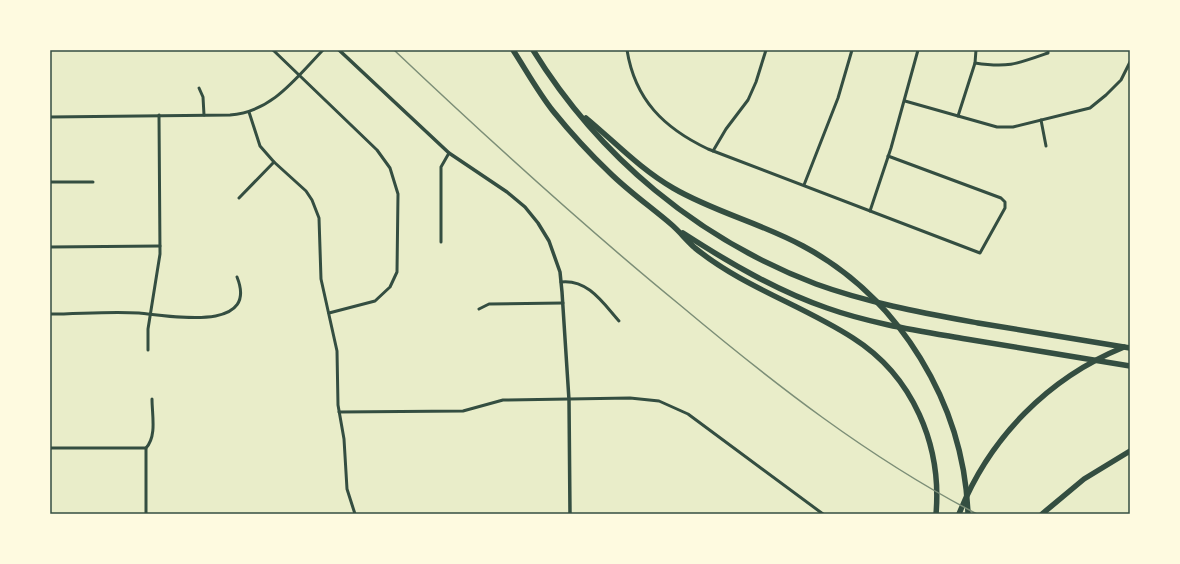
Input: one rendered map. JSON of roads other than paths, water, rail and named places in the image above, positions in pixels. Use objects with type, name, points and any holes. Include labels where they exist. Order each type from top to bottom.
[{"type":"highway","points":[[513,50],[552,110],[609,173],[673,226],[695,248],[726,269],[770,294],[846,333],[873,353],[896,377],[910,396],[920,416],[932,448],[937,482],[936,514]]},
{"type":"highway","points":[[533,50],[575,109],[594,132],[625,164],[660,195],[696,223],[775,267],[817,284],[917,312],[1130,346]]},
{"type":"highway","points":[[575,109],[638,164],[671,187],[708,206],[792,240],[839,269],[881,306],[916,350],[939,392],[956,437],[965,480],[968,514]]},
{"type":"highway","points":[[673,226],[765,281],[826,308],[861,318],[934,333],[1130,366]]},
{"type":"highway","points":[[958,514],[972,483],[993,450],[1018,419],[1048,392],[1081,368],[1102,357],[1130,346]]},
{"type":"highway","points":[[1042,514],[1084,479],[1130,451]]},
{"type":"street","points":[[273,50],[384,159],[393,176],[398,194],[398,264],[394,280],[390,287],[375,301],[329,313]]},
{"type":"street","points":[[50,117],[230,115],[249,112],[269,103],[323,50]]},
{"type":"street","points":[[339,50],[449,153],[512,196],[530,214],[544,232],[552,247],[561,282],[563,303],[569,400],[570,514]]},
{"type":"street","points":[[627,50],[638,88],[659,117],[688,140],[713,151],[980,253],[1004,208],[1004,202],[1001,198],[888,156]]},
{"type":"street","points":[[713,151],[726,129],[748,100],[756,82],[766,50]]},
{"type":"street","points":[[804,185],[838,98],[852,50]]},
{"type":"street","points":[[870,211],[888,156],[918,50]]},
{"type":"street","points":[[958,116],[975,63],[976,50]]},
{"type":"street","points":[[975,63],[997,66],[1011,65],[1048,52],[1048,50]]},
{"type":"street","points":[[904,101],[997,127],[1013,127],[1090,108],[1121,80],[1130,62]]},
{"type":"street","points":[[199,88],[203,96],[204,115]]},
{"type":"street","points":[[249,112],[257,138],[264,151],[306,191],[316,208],[320,225],[321,279],[337,351],[339,412],[344,439],[347,489],[355,514]]},
{"type":"street","points":[[148,350],[150,315],[158,269],[160,246],[159,115]]},
{"type":"street","points":[[1041,120],[1046,146]]},
{"type":"street","points":[[441,242],[441,167],[449,153]]},
{"type":"street","points":[[239,198],[274,162]]},
{"type":"street","points":[[50,182],[93,182]]},
{"type":"street","points":[[50,247],[160,246]]},
{"type":"street","points":[[50,314],[138,313],[167,317],[213,317],[227,314],[236,305],[239,299],[241,286],[237,277]]},
{"type":"street","points":[[561,282],[574,282],[587,287],[620,321]]},
{"type":"street","points":[[479,309],[489,304],[563,303]]},
{"type":"street","points":[[339,412],[463,411],[503,400],[647,398],[667,403],[688,414],[823,514]]},
{"type":"street","points":[[146,514],[146,448],[150,443],[152,436],[152,399]]},
{"type":"street","points":[[50,448],[146,448]]},
{"type":"railway","points":[[394,50],[499,148],[571,212],[750,363],[786,391],[860,444],[898,469],[977,514]]}]
